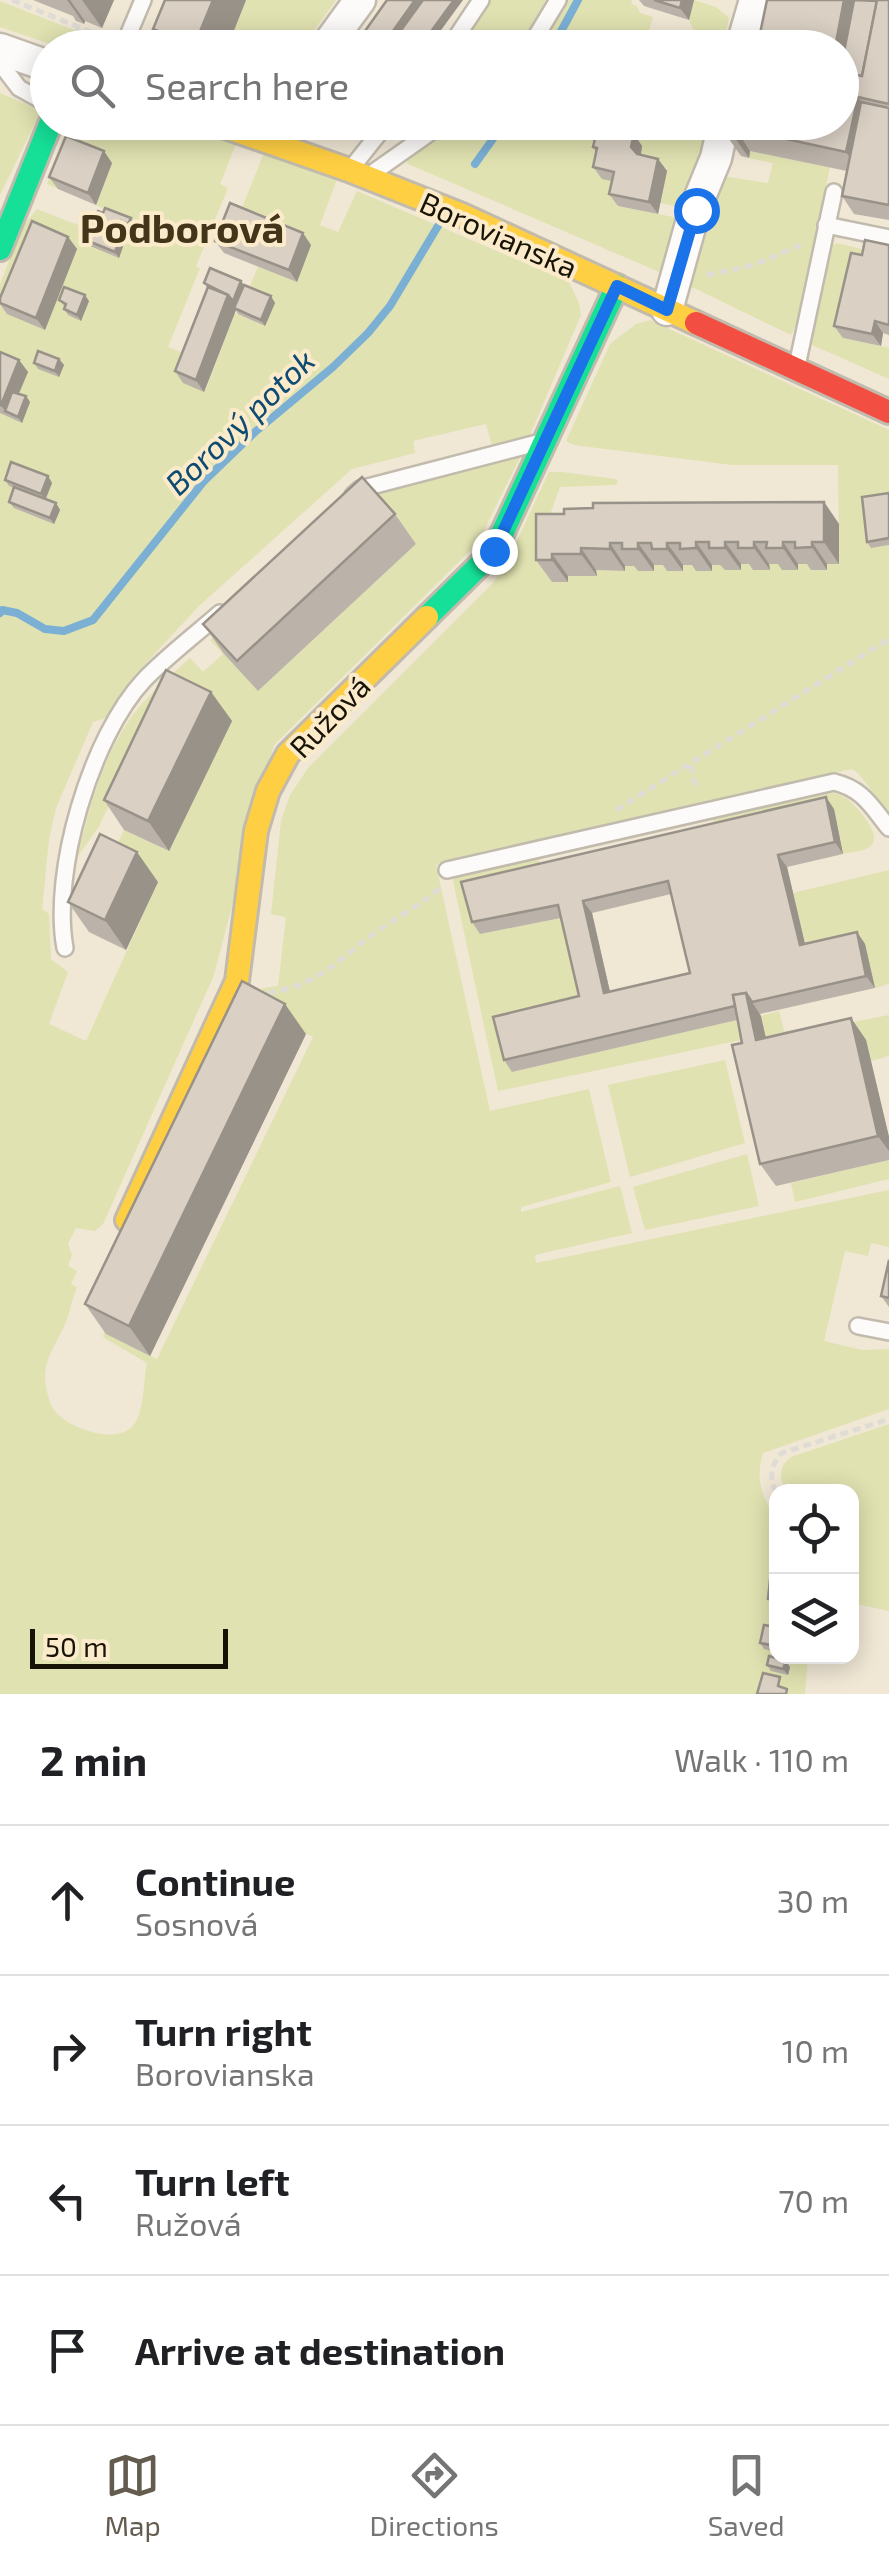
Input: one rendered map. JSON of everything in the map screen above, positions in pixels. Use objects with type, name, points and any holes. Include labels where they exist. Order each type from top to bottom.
[{"type":"street","points":[[338,30],[360,0]]},
{"type":"street","points":[[746,30],[755,0]]},
{"type":"street","points":[[0,49],[30,60]]},
{"type":"street","points":[[0,249],[44,140]]},
{"type":"street","name":"Borovianska","points":[[290,140],[617,286],[671,297],[796,370],[889,412]]},
{"type":"street","points":[[671,297],[720,140]]},
{"type":"street","name":"Ružová","points":[[122,1232],[237,981],[256,830],[268,791],[288,754],[494,551],[617,286]]},
{"type":"lane","points":[[130,30],[143,0]]},
{"type":"lane","points":[[460,30],[481,0]]},
{"type":"lane","points":[[540,30],[558,0]]},
{"type":"lane","points":[[0,63],[19,88],[30,94]]},
{"type":"lane","points":[[358,173],[377,140]]},
{"type":"lane","points":[[358,173],[414,140]]},
{"type":"lane","points":[[796,370],[834,192]]},
{"type":"lane","points":[[826,230],[889,238]]},
{"type":"lane","points":[[346,502],[360,489],[546,440]]},
{"type":"lane","points":[[66,948],[61,924],[71,840],[94,765],[116,719],[144,681],[230,604]]},
{"type":"lane","points":[[446,870],[834,782],[851,786],[889,828]]},
{"type":"lane","points":[[858,1326],[889,1332]]},
{"type":"path","points":[[12,0],[86,30]]},
{"type":"path","points":[[671,297],[754,265],[826,230]]},
{"type":"path","points":[[594,836],[592,824],[889,639]]},
{"type":"path","points":[[256,992],[284,990],[321,976],[383,927],[439,890],[445,882],[446,870]]},
{"type":"path","points":[[774,1484],[771,1474],[782,1453],[889,1418]]},
{"type":"green space","points":[[246,0],[336,0],[314,30],[234,30]]},
{"type":"green space","points":[[488,0],[548,0],[530,30],[466,30]]},
{"type":"green space","points":[[566,0],[632,0],[640,13],[653,17],[649,30],[550,30]]},
{"type":"green space","points":[[694,0],[716,7],[729,18],[727,30],[694,30],[689,20]]},
{"type":"green space","points":[[0,1],[74,30],[30,30],[30,37],[0,27]]},
{"type":"green space","points":[[0,93],[30,106],[30,134],[0,195]]},
{"type":"green space","points":[[63,140],[225,140],[236,144],[220,184],[228,188],[168,347],[193,357],[205,391],[235,313],[265,326],[248,291],[258,267],[297,281],[239,215],[264,153],[337,179],[320,225],[338,232],[357,191],[569,282],[581,315],[529,437],[492,446],[486,424],[413,441],[415,453],[352,469],[200,605],[134,676],[108,717],[93,722],[56,808],[42,909],[49,914],[51,959],[68,972],[49,1024],[86,1041],[158,882],[111,857],[124,830],[168,851],[154,714],[98,828],[78,856],[98,784],[130,719],[190,658],[203,672],[223,654],[210,640],[233,620],[224,654],[259,690],[416,544],[371,496],[521,456],[477,544],[274,745],[214,975],[103,1224],[95,1231],[76,1228],[68,1244],[72,1255],[68,1266],[77,1271],[71,1284],[77,1287],[47,1363],[45,1380],[54,1410],[70,1423],[94,1433],[118,1434],[128,1430],[138,1417],[142,1402],[147,1363],[103,1337],[111,1305],[106,1334],[157,1359],[313,1037],[263,1011],[241,1034],[263,988],[278,986],[286,917],[271,914],[281,821],[290,795],[308,768],[493,583],[509,558],[549,472],[618,482],[560,487],[551,512],[552,581],[567,582],[568,576],[596,576],[596,570],[625,571],[625,566],[653,571],[654,565],[667,565],[668,571],[682,571],[683,565],[696,565],[696,571],[711,571],[712,565],[724,564],[740,570],[741,564],[782,564],[783,570],[798,570],[798,564],[827,569],[827,564],[839,563],[838,465],[732,465],[566,441],[610,344],[636,324],[650,320],[889,430],[889,500],[871,547],[889,545],[889,813],[852,769],[436,865],[490,1111],[589,1089],[611,1182],[521,1207],[521,1212],[620,1186],[632,1233],[535,1255],[536,1263],[889,1190],[889,1247],[871,1243],[868,1256],[845,1251],[824,1341],[862,1350],[889,1349],[889,1409],[763,1453],[761,1461],[762,1491],[769,1506],[769,1664],[807,1664],[805,1694],[0,1694],[0,284],[23,226],[37,209],[96,232],[118,258],[135,225],[96,205],[111,163],[58,189],[47,184]]},
{"type":"green space","points":[[436,140],[709,140],[686,208],[660,203],[667,171],[622,184],[618,206],[683,219],[666,275],[406,163]]},
{"type":"green space","points":[[750,151],[830,167],[797,323],[791,335],[688,285],[704,209],[721,179],[768,183],[773,163],[749,158]]},
{"type":"green space","points":[[833,245],[873,252],[843,338],[889,348],[889,379],[810,344]]},
{"type":"green space","points":[[826,791],[849,800],[864,816],[874,837],[868,848],[843,854],[834,810],[716,836],[712,817]]},
{"type":"green space","points":[[538,857],[543,876],[480,934],[567,917],[587,1008],[512,1072],[749,1017],[741,1040],[498,1091],[452,876]]},
{"type":"green space","points":[[889,870],[889,984],[875,988],[865,944],[808,957],[793,893]]},
{"type":"green space","points":[[779,1011],[784,1031],[813,1030],[889,1015],[889,1056],[871,1061],[866,1041],[771,1063],[761,1016]]},
{"type":"green space","points":[[725,1060],[745,1143],[630,1177],[608,1085]]},
{"type":"green space","points":[[747,1154],[759,1206],[645,1230],[633,1187]]},
{"type":"green space","points":[[889,1160],[889,1179],[795,1202],[791,1183]]},
{"type":"green space","points":[[889,1424],[889,1611],[859,1605],[859,1484],[783,1484],[781,1473],[791,1457]]},
{"type":"building","points":[[165,0],[213,0],[201,30],[153,29]]},
{"type":"building","points":[[387,0],[415,0],[394,30],[366,30]]},
{"type":"building","points":[[423,0],[454,0],[432,30],[401,30]]},
{"type":"building","points":[[654,0],[682,0],[680,8]]},
{"type":"building","points":[[767,0],[844,0],[838,30],[761,30]]},
{"type":"building","points":[[854,0],[877,1],[862,76],[859,30],[848,30]]},
{"type":"building","points":[[877,0],[889,0],[889,104],[859,97],[859,75],[862,76]]},
{"type":"building","points":[[861,102],[889,108],[889,205],[842,196],[853,140],[859,140]]},
{"type":"building","points":[[64,140],[76,140],[104,151],[88,193],[49,177]]},
{"type":"building","points":[[595,140],[633,140],[631,147],[637,154],[658,159],[649,202],[609,194],[614,172],[593,167],[597,148],[593,147]]},
{"type":"building","points":[[790,140],[849,140],[846,152]]},
{"type":"building","points":[[230,203],[303,233],[289,270],[215,241]]},
{"type":"building","points":[[105,208],[131,218],[128,224],[121,221],[114,236],[120,238],[115,252],[86,240],[98,211],[103,213]]},
{"type":"building","points":[[32,221],[68,237],[36,318],[0,303]]},
{"type":"building","points":[[865,240],[889,245],[889,325],[875,321],[872,334],[834,326],[851,253],[862,255]]},
{"type":"building","points":[[210,268],[241,281],[233,301],[204,283]]},
{"type":"building","points":[[244,285],[271,296],[261,320],[234,308]]},
{"type":"building","points":[[64,287],[85,295],[77,315],[64,309],[66,304],[59,300]]},
{"type":"building","points":[[208,287],[228,295],[196,380],[175,371]]},
{"type":"building","points":[[38,351],[59,359],[55,371],[34,363]]},
{"type":"building","points":[[0,352],[19,360],[1,405],[0,404]]},
{"type":"building","points":[[12,392],[26,396],[18,417],[5,411]]},
{"type":"building","points":[[11,462],[48,476],[41,494],[5,480]]},
{"type":"building","points":[[362,477],[395,514],[237,661],[203,624]]},
{"type":"building","points":[[14,487],[56,503],[50,518],[9,502]]},
{"type":"building","points":[[889,493],[889,538],[867,542],[862,497]]},
{"type":"building","points":[[824,502],[824,542],[812,542],[812,547],[795,548],[795,542],[783,542],[783,548],[766,548],[767,542],[754,542],[754,548],[738,548],[738,542],[725,542],[725,548],[709,548],[709,542],[696,542],[696,548],[680,549],[680,543],[667,543],[667,549],[652,549],[651,543],[638,543],[638,549],[622,549],[622,543],[610,543],[610,549],[581,548],[581,554],[552,554],[552,560],[536,560],[536,514],[564,514],[564,509],[593,508],[593,503]]},
{"type":"building","points":[[166,670],[211,692],[148,821],[104,800]]},
{"type":"building","points":[[826,797],[835,842],[778,855],[800,945],[857,932],[866,976],[752,1002],[746,993],[733,995],[735,1006],[504,1060],[493,1017],[579,996],[558,905],[472,922],[461,882]],"holes":[[[668,881],[690,973],[604,993],[583,901]]]},
{"type":"building","points":[[100,834],[137,852],[105,920],[68,902]]},
{"type":"building","points":[[242,981],[285,1004],[129,1326],[85,1304]]},
{"type":"building","points":[[746,993],[756,1040],[851,1018],[878,1136],[760,1164],[732,1045],[742,1043],[733,995]]},
{"type":"building","points":[[889,1260],[889,1298],[881,1296]]},
{"type":"building","points":[[764,1625],[769,1626],[769,1645],[760,1643]]},
{"type":"building","points":[[763,1673],[780,1677],[778,1686],[787,1689],[786,1694],[757,1694]]},
{"type":"waterway","name":"Borový potok","points":[[562,30],[578,0]]},
{"type":"waterway","name":"Borový potok","points":[[475,164],[492,140]]},
{"type":"waterway","name":"Borový potok","points":[[0,613],[17,613],[45,629],[64,631],[93,620],[204,481],[368,333],[390,306],[438,226]]},
{"type":"traffic: fast","points":[[0,249],[44,140]]},
{"type":"traffic: fast","points":[[427,617],[494,551],[617,286]]},
{"type":"traffic: slow","points":[[263,140],[462,215],[696,323]]},
{"type":"traffic: slow","points":[[127,1220],[237,981],[256,831],[268,791],[288,754],[427,617]]},
{"type":"traffic: jam","points":[[696,323],[889,412]]},
{"type":"district","name":"Podborová","points":[[182,227]]},
{"type":"route","points":[[494,551],[617,286],[667,310],[696,210]]}]
